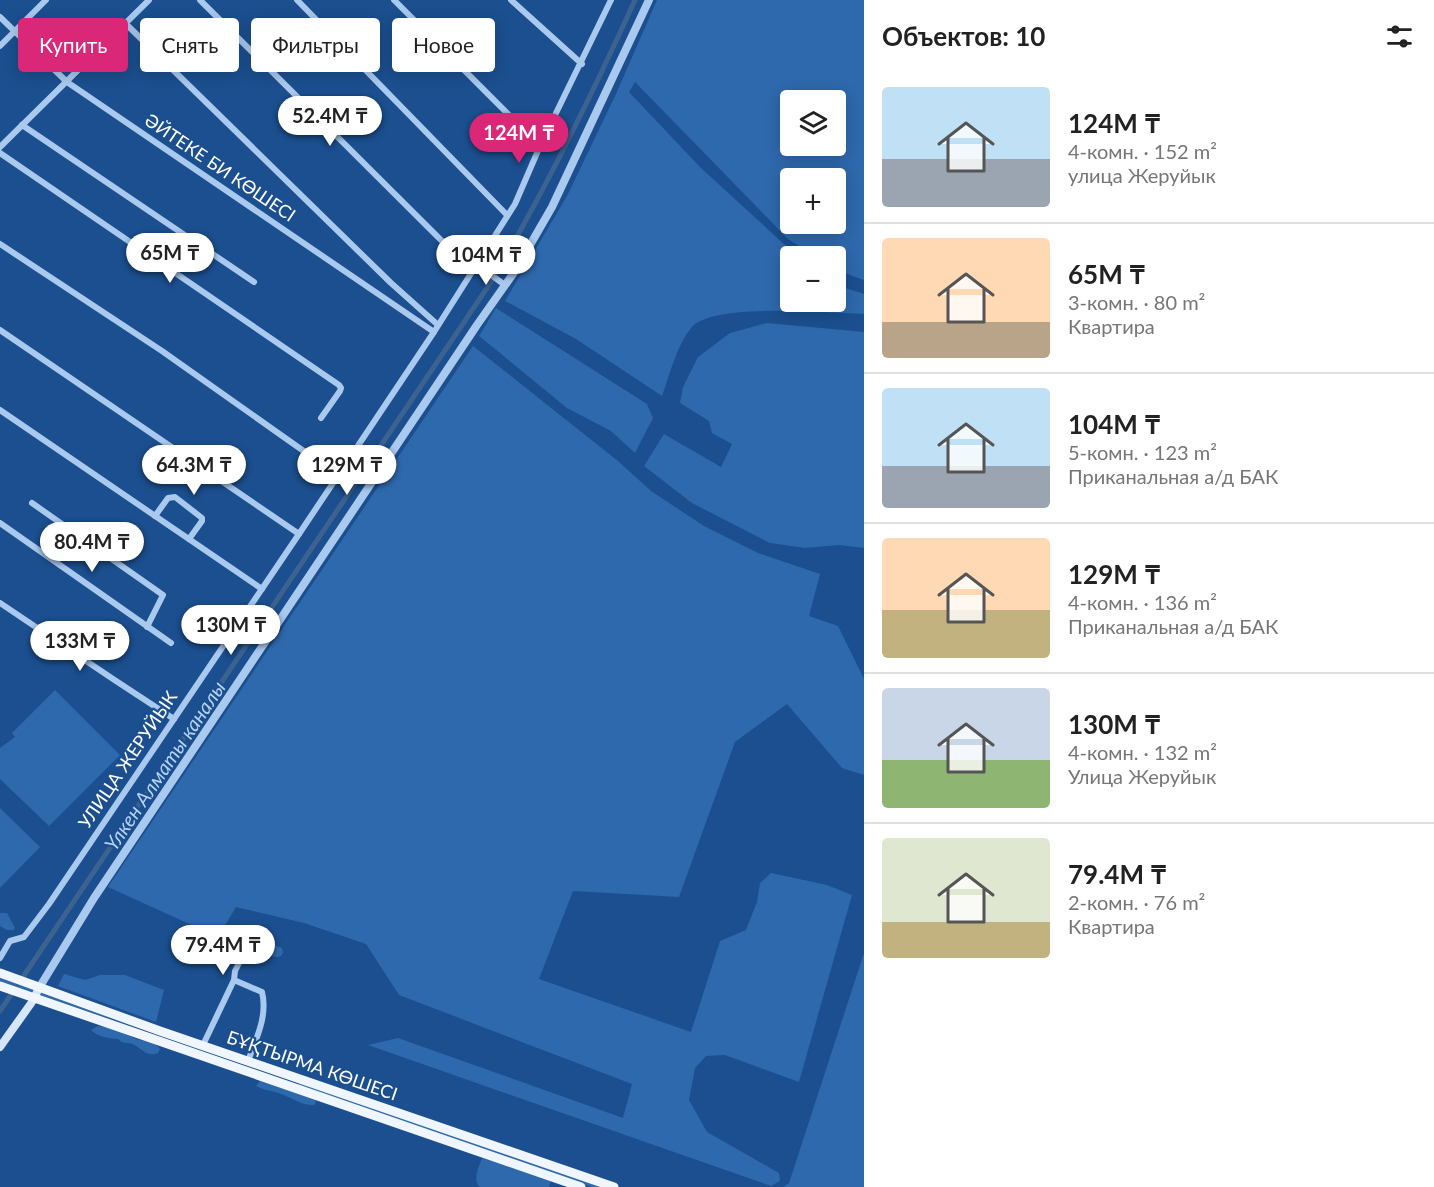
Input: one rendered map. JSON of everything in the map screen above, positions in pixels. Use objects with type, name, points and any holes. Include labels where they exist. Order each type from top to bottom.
[{"type":"main road","name":"БҰҚТЫРМА КӨШЕСІ","points":[[0,974],[158,1035],[581,1187]]},
{"type":"main road","name":"БҰҚТЫРМА КӨШЕСІ","points":[[0,986],[34,999],[203,1046],[248,1061],[293,1082],[614,1187]]},
{"type":"main road","points":[[0,1047],[34,999],[36,987]]},
{"type":"street","points":[[0,46],[46,0]]},
{"type":"street","points":[[128,22],[149,0]]},
{"type":"street","points":[[200,0],[462,261],[478,266],[505,285]]},
{"type":"street","points":[[297,0],[507,215]]},
{"type":"street","points":[[394,0],[540,146]]},
{"type":"street","points":[[511,0],[582,64]]},
{"type":"street","points":[[434,332],[478,266],[515,204],[540,146],[582,64],[611,0]]},
{"type":"street","points":[[36,987],[505,285],[552,207],[649,0]]},
{"type":"street","name":"ӘЙТЕКЕ БИ КӨШЕСІ","points":[[0,17],[67,82],[434,332]]},
{"type":"street","points":[[128,26],[391,283],[438,325]]},
{"type":"street","points":[[0,147],[77,72]]},
{"type":"street","points":[[22,125],[254,282]]},
{"type":"street","points":[[0,153],[339,385],[340,391],[321,418]]},
{"type":"street","points":[[0,244],[162,351],[305,453]]},
{"type":"street","points":[[0,330],[299,534]]},
{"type":"street","name":"УЛИЦА ЖЕРУЙЫК","points":[[0,958],[10,941],[24,937],[262,590],[434,332]]},
{"type":"street","points":[[0,410],[262,590]]},
{"type":"street","points":[[155,516],[168,498],[175,498],[202,518],[189,539]]},
{"type":"street","points":[[32,503],[163,595],[147,627]]},
{"type":"street","points":[[0,523],[171,643]]},
{"type":"street","points":[[0,603],[113,680],[174,718]]},
{"type":"street","points":[[203,1046],[250,941]]},
{"type":"street","points":[[234,980],[260,990],[264,997],[261,1027],[248,1061]]},
{"type":"shaded area","points":[[657,0],[864,0],[864,280],[846,274],[846,246],[799,246],[783,234],[846,234],[846,168],[780,168],[780,231],[635,82],[629,92],[700,167],[786,246],[780,246],[780,311],[722,315],[703,320],[691,328],[681,344],[662,396],[576,339],[505,301],[567,196],[616,94]]},
{"type":"shaded area","points":[[846,288],[864,294],[864,314],[821,312],[846,312]]},
{"type":"shaded area","points":[[496,308],[647,404],[653,418],[635,453],[611,431],[567,408],[479,336]]},
{"type":"shaded area","points":[[767,323],[864,332],[864,548],[839,545],[805,548],[770,543],[692,503],[644,466],[664,434],[721,467],[732,444],[712,433],[709,421],[680,403],[683,387],[698,357],[730,333]]},
{"type":"shaded area","points":[[473,346],[618,461],[651,491],[704,526],[758,553],[820,574],[809,616],[838,626],[864,679],[864,775],[842,768],[787,704],[735,742],[679,897],[573,891],[539,979],[691,1032],[720,941],[746,930],[757,902],[760,883],[771,873],[827,885],[852,895],[799,1082],[725,1055],[706,1056],[695,1068],[689,1100],[707,1132],[779,1173],[780,1181],[771,1186],[368,1045],[398,1038],[623,1118],[632,1084],[399,995],[366,944],[304,923],[236,907],[218,937],[108,887]]},
{"type":"shaded area","points":[[55,690],[120,755],[49,826],[0,779],[0,748],[15,737],[12,733]]},
{"type":"shaded area","points":[[0,808],[40,847],[0,888]]},
{"type":"shaded area","points":[[0,913],[7,913],[15,928],[13,930],[0,926]]},
{"type":"shaded area","points":[[267,942],[282,948],[281,956],[265,955],[263,959],[254,953],[262,943]]},
{"type":"shaded area","points":[[864,953],[864,1187],[783,1187],[789,1183]]},
{"type":"shaded area","points":[[64,974],[85,980],[100,975],[125,975],[164,990],[156,1022],[58,986]]},
{"type":"shaded area","points":[[0,977],[153,1032],[153,1033],[0,982]]},
{"type":"shaded area","points":[[98,1026],[152,1043],[160,1049],[158,1053],[149,1054],[134,1045],[107,1038],[91,1030]]},
{"type":"shaded area","points":[[260,1081],[315,1099],[316,1102],[314,1105],[304,1104],[280,1093],[256,1086]]},
{"type":"shaded area","points":[[298,1082],[604,1187],[592,1187],[299,1085]]},
{"type":"shaded area","points":[[482,1158],[551,1180],[549,1187],[480,1187],[476,1177]]},
{"type":"waterway","name":"Үлкен Алматы каналы","points":[[0,1011],[489,285],[566,144],[635,0]]}]
